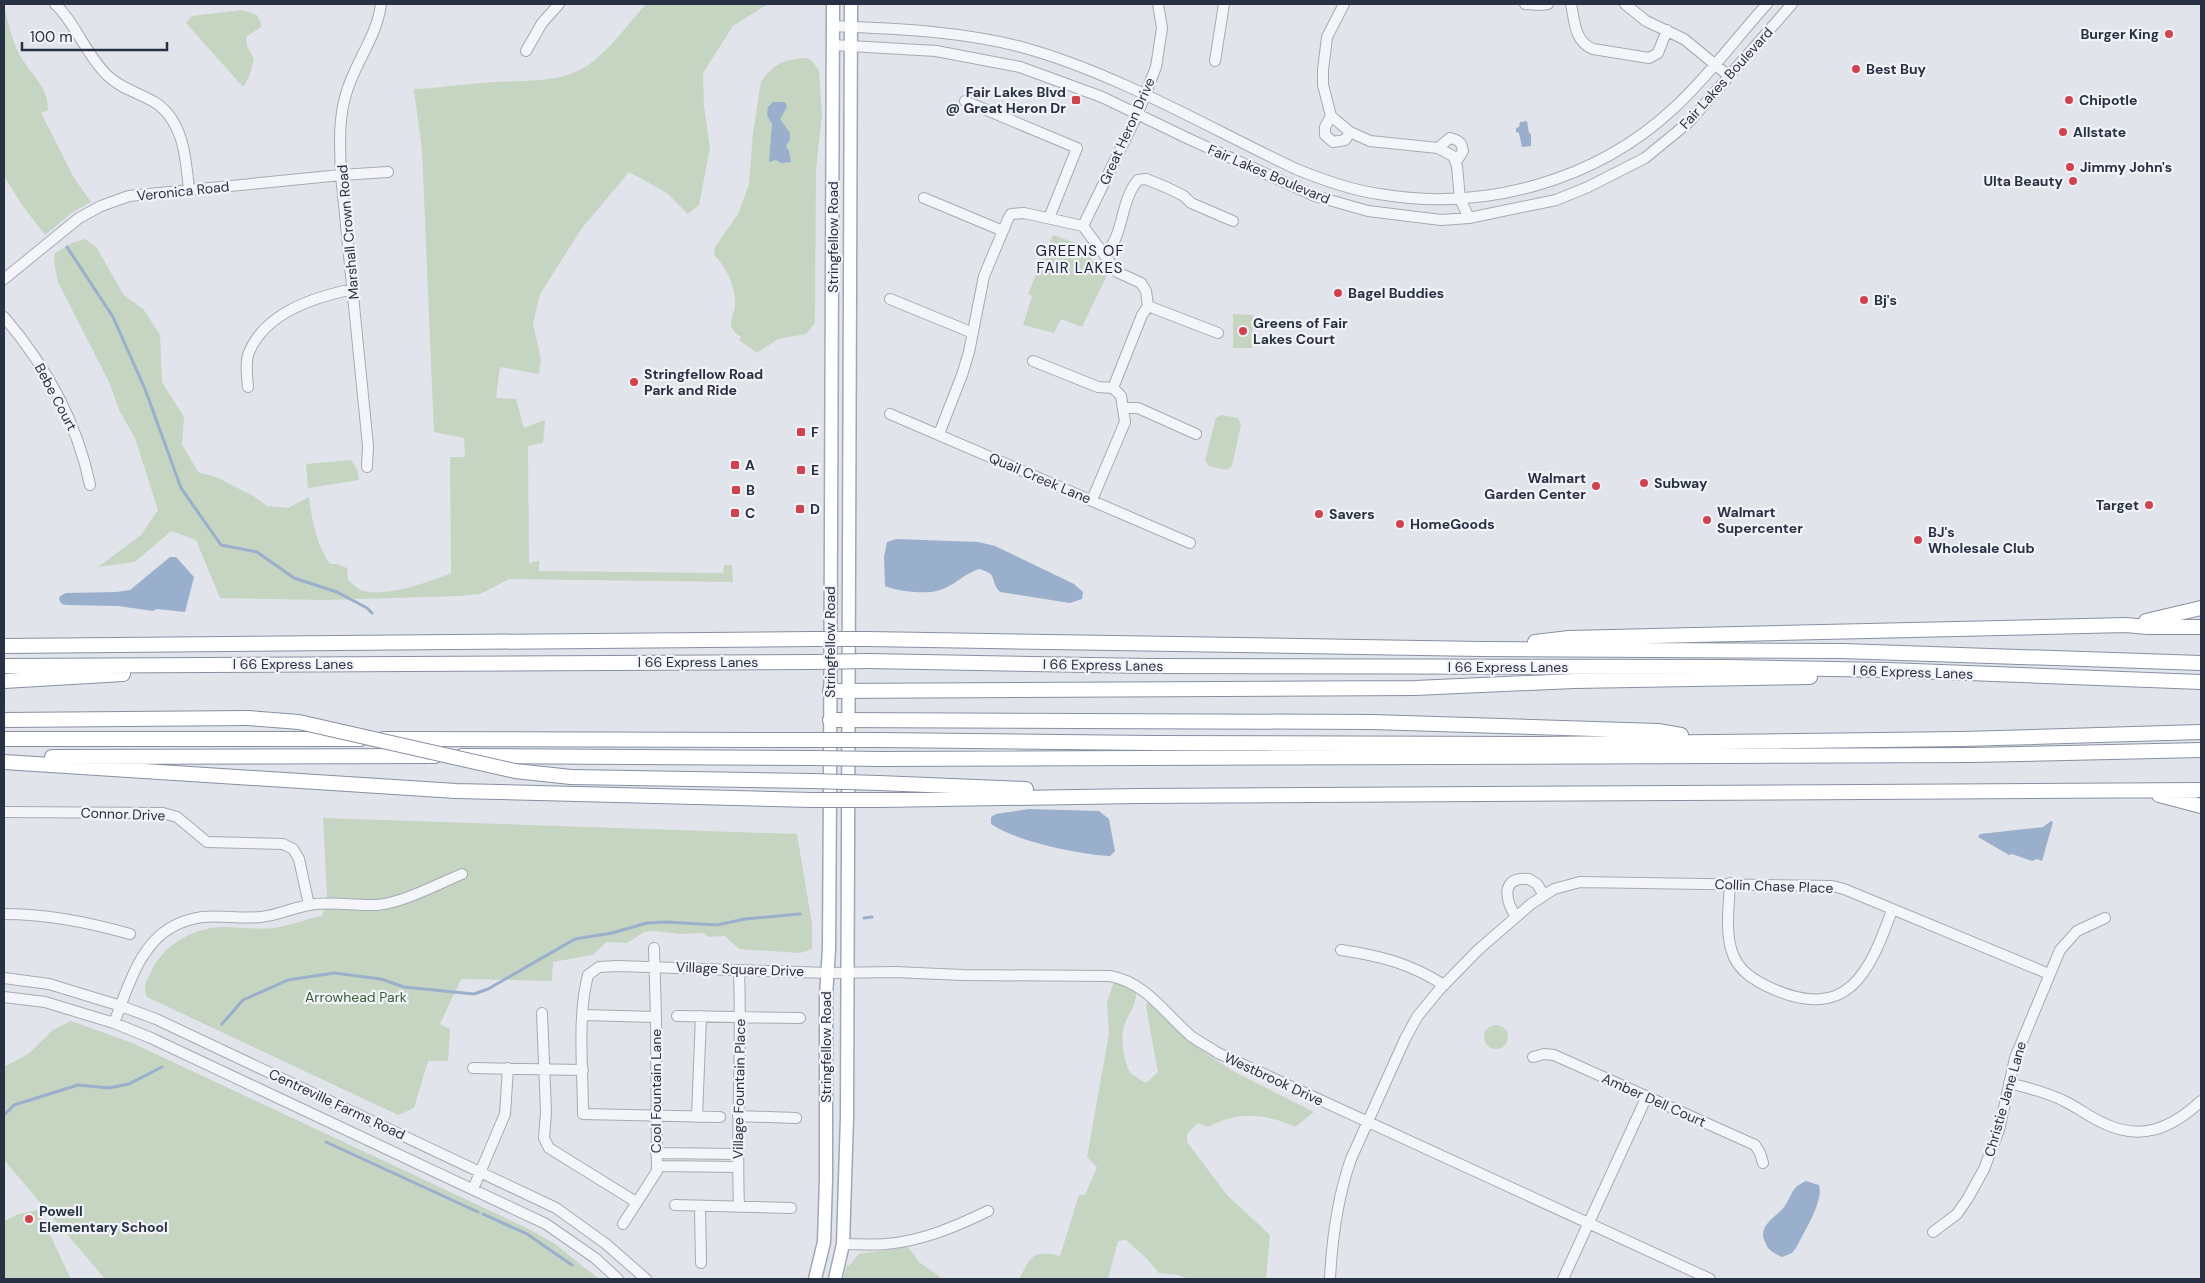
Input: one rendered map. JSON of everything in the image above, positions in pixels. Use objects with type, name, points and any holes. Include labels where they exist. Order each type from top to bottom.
[{"type":"highway","points":[[2126,625],[2201,608]]},
{"type":"highway","points":[[1482,649],[1569,638],[2126,625],[2201,627]]},
{"type":"highway","points":[[4,646],[867,639],[1482,649],[1842,651],[2201,663]]},
{"type":"highway","name":"I 66 Express Lanes","points":[[4,666],[867,661],[1159,666],[1728,667],[1888,670],[2201,682]]},
{"type":"highway","points":[[4,682],[268,665]]},
{"type":"highway","points":[[830,692],[1415,688],[1574,681],[1825,677],[1888,670]]},
{"type":"highway","points":[[4,720],[248,718],[299,722],[514,772],[571,777],[879,783],[1138,796]]},
{"type":"highway","points":[[830,720],[1372,722],[1658,731],[1716,740]]},
{"type":"highway","points":[[4,739],[879,740],[1519,744],[1716,740],[1962,739],[2201,732]]},
{"type":"highway","points":[[4,757],[879,758],[1962,755],[2201,750]]},
{"type":"highway","points":[[4,762],[456,791],[812,800],[1138,796],[2201,790]]},
{"type":"highway","points":[[2119,790],[2161,796],[2201,806]]},
{"type":"main road","name":"Stringfellow Road","points":[[816,1279],[824,1242],[827,973],[829,949],[833,4]]},
{"type":"main road","name":"Stringfellow Road","points":[[835,1279],[843,1244],[846,1127],[851,4]]},
{"type":"street","points":[[57,4],[108,76],[124,87],[158,104],[171,119],[180,135],[189,190]]},
{"type":"street","name":"Marshall Crown Road","points":[[367,468],[368,446],[341,175],[340,137],[346,93],[372,38],[381,4]]},
{"type":"street","points":[[526,52],[542,23],[559,4]]},
{"type":"street","name":"Great Heron Drive","points":[[1083,226],[1146,96],[1156,67],[1162,28],[1158,4]]},
{"type":"street","points":[[1215,61],[1224,4]]},
{"type":"street","points":[[1344,4],[1327,37],[1323,70],[1323,85],[1331,116],[1350,132],[1370,142],[1438,148],[1453,156],[1456,162],[1460,199],[1469,218]]},
{"type":"street","points":[[1525,4],[1540,6],[1548,4]]},
{"type":"street","points":[[1571,4],[1578,37],[1585,46],[1593,49],[1649,58],[1658,53],[1667,30]]},
{"type":"street","points":[[1625,4],[1646,21],[1684,39],[1729,76]]},
{"type":"street","name":"Fair Lakes Boulevard","points":[[833,26],[941,33],[1025,48],[1067,62],[1146,96],[1296,169],[1324,180],[1379,194],[1424,199],[1460,199],[1511,191],[1557,179],[1619,150],[1675,108],[1768,4]]},
{"type":"street","name":"Fair Lakes Boulevard","points":[[833,45],[936,51],[1020,67],[1102,97],[1284,183],[1332,202],[1368,211],[1415,218],[1450,220],[1469,218],[1556,200],[1588,187],[1645,158],[1689,122],[1792,4]]},
{"type":"street","points":[[965,101],[1077,148],[1049,218]]},
{"type":"street","points":[[1331,116],[1325,127],[1325,135],[1333,142],[1345,140],[1350,132]]},
{"type":"street","points":[[1438,148],[1450,138],[1457,139],[1462,144],[1463,151],[1456,162]]},
{"type":"street","name":"Veronica Road","points":[[4,280],[60,233],[100,206],[130,196],[388,172]]},
{"type":"street","points":[[1105,254],[1112,247],[1119,230],[1121,215],[1133,186],[1138,180],[1146,179],[1168,188],[1184,196],[1191,203],[1233,221]]},
{"type":"street","points":[[924,198],[1003,231]]},
{"type":"street","points":[[1450,220],[1460,199]]},
{"type":"street","points":[[939,434],[962,376],[973,333],[984,276],[1012,214],[1024,213],[1083,226],[1117,272],[1141,282],[1146,291],[1148,306],[1142,315],[1113,388]]},
{"type":"street","points":[[248,387],[246,369],[249,352],[264,331],[281,316],[307,301],[353,289]]},
{"type":"street","points":[[890,299],[973,333]]},
{"type":"street","points":[[1148,306],[1218,333]]},
{"type":"street","name":"Bebe Court","points":[[4,317],[19,335],[52,383],[69,415],[84,457],[90,485]]},
{"type":"street","points":[[1033,361],[1098,387],[1113,388],[1121,396],[1125,422],[1092,500]]},
{"type":"street","points":[[1122,408],[1138,408],[1196,434]]},
{"type":"street","name":"Quail Creek Lane","points":[[890,414],[1190,543]]},
{"type":"street","name":"Connor Drive","points":[[4,812],[162,813],[176,817],[207,842],[283,844],[293,848],[299,859],[309,905]]},
{"type":"street","points":[[114,1023],[137,968],[151,945],[171,928],[190,920],[215,915],[259,917],[285,913],[309,905],[392,902],[462,874]]},
{"type":"street","points":[[1516,916],[1508,903],[1506,893],[1515,881],[1529,879],[1537,884],[1544,894]]},
{"type":"street","name":"Collin Chase Place","points":[[1330,1279],[1333,1230],[1340,1193],[1351,1160],[1417,1017],[1444,985],[1478,950],[1544,894],[1580,882],[1832,886],[1844,889],[2049,974]]},
{"type":"street","points":[[1730,884],[1728,937],[1732,953],[1738,964],[1745,973],[1758,982],[1788,995],[1803,998],[1826,1000],[1843,992],[1857,980],[1873,959],[1892,910]]},
{"type":"street","points":[[4,914],[31,914],[84,921],[130,934]]},
{"type":"street","name":"Christie Jane Lane","points":[[1933,1232],[1957,1214],[1984,1169],[1999,1130],[2018,1050],[2060,950],[2077,931],[2105,918]]},
{"type":"street","name":"Cool Fountain Lane","points":[[623,1224],[657,1171],[654,948]]},
{"type":"street","points":[[1341,950],[1371,954],[1402,962],[1444,985]]},
{"type":"street","name":"Village Square Drive","points":[[583,1015],[588,974],[599,968],[618,966],[679,966],[827,973]]},
{"type":"street","name":"Village Fountain Place","points":[[739,970],[741,1016],[737,1154],[739,1207]]},
{"type":"street","name":"Westbrook Drive","points":[[827,973],[895,972],[962,976],[1102,976],[1116,977],[1128,981],[1144,990],[1203,1044],[1589,1225],[1710,1279]]},
{"type":"street","name":"Centreville Farms Road","points":[[4,978],[49,984],[121,1006],[165,1024],[482,1172],[556,1208],[606,1244],[646,1279]]},
{"type":"street","name":"Centreville Farms Road","points":[[4,997],[46,1002],[114,1023],[160,1042],[546,1224],[595,1258],[618,1279]]},
{"type":"street","points":[[542,1013],[546,1112],[544,1138],[549,1148],[636,1202]]},
{"type":"street","points":[[656,1016],[583,1015],[583,1114],[720,1117]]},
{"type":"street","points":[[677,1016],[800,1018]]},
{"type":"street","points":[[697,1117],[701,1016]]},
{"type":"street","name":"Amber Dell Court","points":[[1533,1057],[1544,1054],[1554,1055],[1755,1145],[1763,1162]]},
{"type":"street","points":[[473,1068],[583,1070]]},
{"type":"street","points":[[474,1189],[506,1114],[508,1068]]},
{"type":"street","points":[[2010,1083],[2050,1094],[2100,1122],[2117,1129],[2133,1132],[2160,1129],[2169,1125],[2186,1116],[2201,1101]]},
{"type":"street","points":[[1563,1279],[1647,1096]]},
{"type":"street","points":[[738,1116],[796,1118]]},
{"type":"street","points":[[656,1153],[737,1154]]},
{"type":"street","points":[[656,1166],[738,1167]]},
{"type":"street","points":[[675,1205],[791,1208]]},
{"type":"street","points":[[700,1207],[701,1263]]},
{"type":"street","points":[[843,1244],[886,1244],[920,1238],[954,1227],[988,1211]]},
{"type":"green space","points":[[4,4],[11,32],[19,53],[40,83],[46,96],[48,110],[41,113],[74,178],[91,202],[73,212],[45,235],[22,205],[4,176]]},
{"type":"green space","points":[[646,4],[768,4],[733,26],[703,73],[704,106],[710,148],[699,205],[688,214],[667,193],[629,172],[582,228],[540,294],[533,324],[541,360],[539,374],[500,367],[496,398],[516,399],[524,428],[545,420],[543,443],[528,446],[529,563],[539,561],[539,571],[723,573],[724,565],[732,565],[733,582],[509,579],[480,594],[460,596],[324,600],[220,598],[196,540],[171,531],[135,562],[98,567],[141,535],[158,510],[135,438],[119,410],[109,382],[58,282],[54,262],[55,253],[74,242],[85,239],[97,248],[123,294],[144,310],[160,335],[162,382],[184,417],[182,444],[198,472],[216,477],[255,497],[267,506],[288,508],[309,497],[315,532],[325,556],[330,564],[337,564],[347,568],[348,580],[362,590],[384,592],[396,590],[451,573],[450,457],[465,457],[464,438],[434,432],[422,151],[414,89],[547,79],[570,74],[598,58]]},
{"type":"green space","points":[[242,10],[257,15],[261,23],[261,27],[246,37],[247,46],[254,59],[249,77],[243,87],[186,23],[192,16]]},
{"type":"green space","points":[[806,58],[811,60],[819,70],[822,115],[816,169],[815,323],[806,334],[778,339],[757,353],[739,340],[741,337],[731,325],[735,306],[734,292],[727,272],[714,255],[715,247],[738,214],[749,184],[753,133],[761,82],[770,71],[780,64],[786,61]]},
{"type":"green space","points":[[1053,235],[1076,243],[1107,275],[1082,327],[1061,319],[1054,333],[1023,325],[1032,296],[1028,294]]},
{"type":"green space","name":"Greens of Fair Lakes Court","points":[[1233,314],[1253,315],[1252,348],[1233,348]]},
{"type":"green space","points":[[1221,415],[1238,418],[1241,424],[1232,466],[1226,470],[1209,466],[1205,460],[1216,418]]},
{"type":"green space","points":[[351,460],[357,469],[359,480],[308,488],[306,464]]},
{"type":"green space","name":"Arrowhead Park","points":[[323,818],[797,834],[812,924],[812,949],[800,953],[739,949],[725,936],[708,937],[704,933],[680,934],[654,931],[644,932],[627,943],[607,942],[592,955],[553,962],[552,981],[461,979],[440,1024],[450,1029],[448,1061],[428,1061],[414,1108],[398,1115],[147,997],[145,990],[151,972],[164,953],[190,934],[223,927],[273,928],[322,916],[327,897]]},
{"type":"green space","points":[[1114,982],[1121,983],[1136,993],[1135,1002],[1125,1022],[1122,1036],[1124,1056],[1128,1068],[1138,1078],[1146,1083],[1158,1072],[1146,1006],[1148,1001],[1201,1050],[1231,1070],[1314,1112],[1295,1127],[1273,1119],[1241,1116],[1230,1118],[1208,1127],[1198,1123],[1187,1134],[1187,1142],[1227,1195],[1270,1235],[1266,1279],[1188,1279],[1179,1275],[1159,1273],[1126,1240],[1118,1241],[1108,1279],[1019,1279],[1030,1260],[1038,1254],[1060,1256],[1079,1195],[1085,1195],[1097,1167],[1087,1157],[1109,1033],[1107,1002]]},
{"type":"green space","points":[[71,1021],[130,1042],[529,1229],[555,1244],[599,1279],[105,1279],[4,1160],[4,1067],[28,1054],[53,1030]]},
{"type":"green space","points":[[1496,1025],[1501,1026],[1507,1032],[1507,1042],[1501,1048],[1496,1049],[1491,1048],[1485,1042],[1484,1037],[1485,1032],[1491,1026]]},
{"type":"green space","points":[[38,1210],[71,1279],[4,1279],[4,1221],[19,1214]]},
{"type":"green space","points":[[908,1247],[919,1262],[943,1279],[843,1279],[847,1265],[849,1266],[859,1254]]},
{"type":"water","points":[[773,102],[785,102],[787,107],[780,119],[790,133],[790,140],[786,146],[791,162],[781,163],[776,160],[769,162],[772,124],[767,115],[768,107]]},
{"type":"water","points":[[1527,121],[1529,133],[1531,134],[1531,146],[1522,147],[1516,128],[1519,127],[1520,122]]},
{"type":"water","points":[[896,539],[978,542],[995,546],[1074,584],[1083,592],[1082,599],[1070,603],[1000,592],[992,575],[979,569],[969,573],[950,586],[935,591],[912,592],[890,588],[885,586],[884,557],[887,542]]},
{"type":"water","points":[[170,557],[176,557],[194,577],[185,612],[157,609],[153,611],[118,606],[66,605],[62,604],[59,600],[60,596],[66,593],[130,590]]},
{"type":"water","points":[[1029,809],[1099,811],[1109,819],[1115,851],[1110,856],[1065,850],[1032,842],[991,824],[991,817],[996,814]]},
{"type":"water","points":[[2051,821],[2053,822],[2042,861],[2037,859],[2032,861],[2012,854],[2009,855],[1978,837],[1980,834],[2043,827]]},
{"type":"water","points":[[1806,1181],[1819,1185],[1819,1199],[1796,1248],[1792,1253],[1782,1257],[1768,1248],[1763,1231],[1768,1223],[1784,1207],[1794,1189]]},
{"type":"waterway","points":[[67,247],[113,317],[145,389],[181,488],[221,545],[257,552],[294,578],[337,592],[367,608],[372,613]]},
{"type":"waterway","points":[[222,1024],[243,1000],[288,980],[334,973],[381,979],[404,987],[474,994],[488,989],[575,939],[612,933],[647,923],[666,922],[717,925],[745,919],[800,914]]},
{"type":"waterway","points":[[864,918],[872,917]]},
{"type":"waterway","points":[[4,1115],[14,1105],[78,1085],[109,1088],[129,1084],[162,1067]]},
{"type":"waterway","points":[[326,1142],[478,1212]]},
{"type":"waterway","points":[[483,1214],[527,1234],[572,1265]]},
{"type":"place","name":"Burger King","points":[[2169,34]]},
{"type":"place","name":"Best Buy","points":[[1856,69]]},
{"type":"place","name":"Fair Lakes Blvd @ Great Heron Dr","points":[[1076,100]]},
{"type":"place","name":"Chipotle","points":[[2069,100]]},
{"type":"place","name":"Allstate","points":[[2063,132]]},
{"type":"place","name":"Jimmy John's","points":[[2070,167]]},
{"type":"place","name":"Ulta Beauty","points":[[2073,181]]},
{"type":"place","name":"Bagel Buddies","points":[[1338,293]]},
{"type":"place","name":"Bj's","points":[[1864,300]]},
{"type":"place","name":"Greens of Fair Lakes Court","points":[[1243,331]]},
{"type":"place","name":"Stringfellow Road Park and Ride","points":[[634,382]]},
{"type":"place","name":"F","points":[[801,432]]},
{"type":"place","name":"A","points":[[735,465]]},
{"type":"place","name":"E","points":[[801,470]]},
{"type":"place","name":"Subway","points":[[1644,483]]},
{"type":"place","name":"Walmart Garden Center","points":[[1596,486]]},
{"type":"place","name":"B","points":[[736,490]]},
{"type":"place","name":"Target","points":[[2149,505]]},
{"type":"place","name":"D","points":[[800,509]]},
{"type":"place","name":"C","points":[[735,513]]},
{"type":"place","name":"Savers","points":[[1319,514]]},
{"type":"place","name":"Walmart Supercenter","points":[[1707,520]]},
{"type":"place","name":"HomeGoods","points":[[1400,524]]},
{"type":"place","name":"BJ's Wholesale Club","points":[[1918,540]]},
{"type":"place","name":"Powell Elementary School","points":[[29,1219]]},
{"type":"district","name":"GREENS OF FAIR LAKES","points":[[1080,260]]}]
